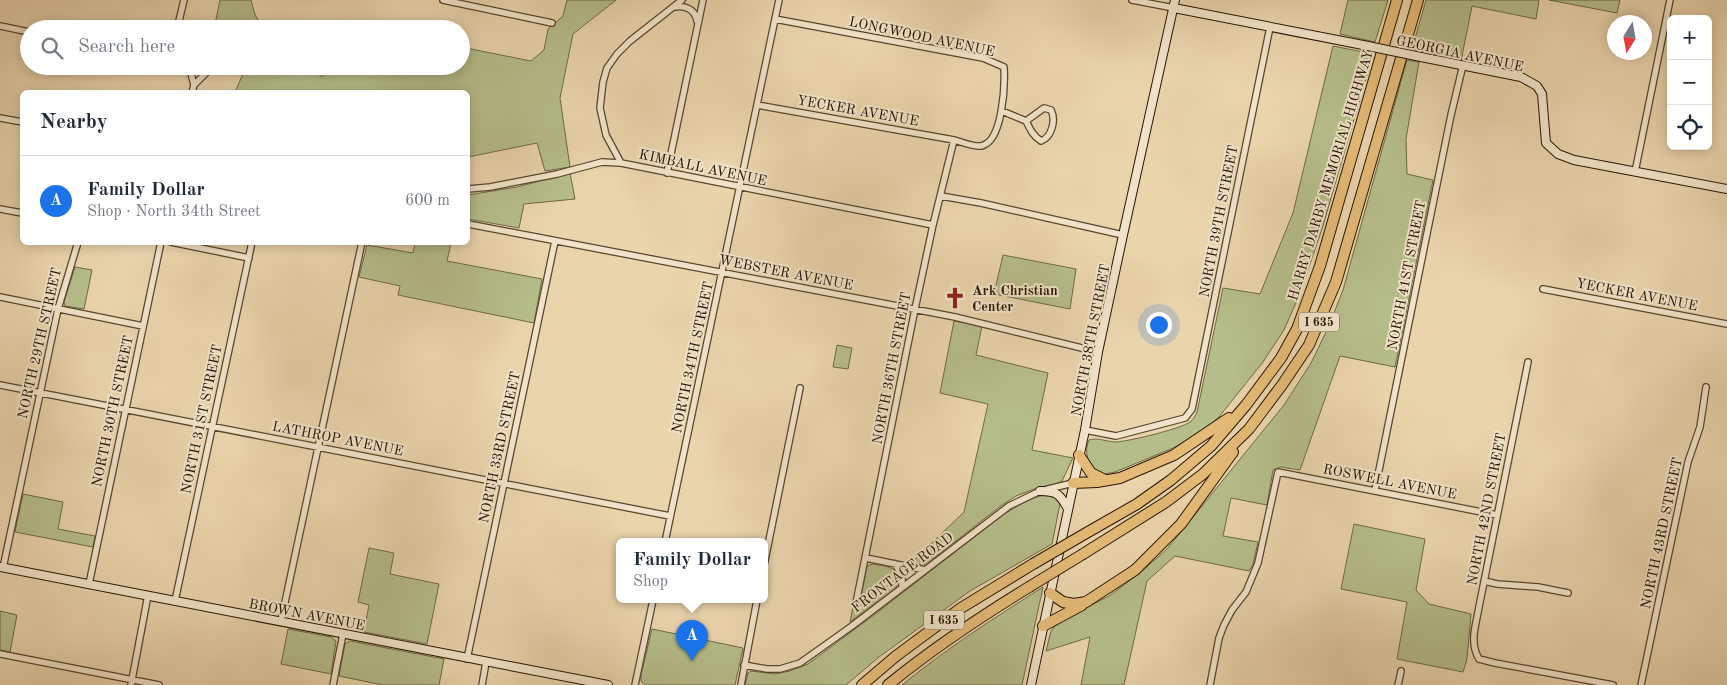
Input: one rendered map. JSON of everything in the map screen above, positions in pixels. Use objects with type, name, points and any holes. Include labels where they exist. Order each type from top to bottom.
[{"type":"highway","name":"HARRY DARBY MEMORIAL HIGHWAY","points":[[862,685],[896,656],[961,608],[1137,504],[1171,480],[1211,446],[1246,405],[1281,358],[1297,328],[1320,266],[1397,0]]},
{"type":"highway","name":"I 635","points":[[888,685],[974,621],[1166,502],[1203,474],[1249,429],[1309,345],[1336,282],[1418,0]]},
{"type":"highway","points":[[1074,483],[1120,478],[1174,455],[1246,405]]},
{"type":"highway","points":[[1043,626],[1086,602],[1135,570],[1181,524],[1249,429]]},
{"type":"highway","points":[[1079,455],[1091,473],[1105,480]]},
{"type":"highway","points":[[1050,593],[1063,602],[1074,604],[1086,602]]},
{"type":"street","points":[[179,20],[184,0]]},
{"type":"street","points":[[443,0],[475,3],[552,23]]},
{"type":"street","points":[[621,163],[606,135],[600,108],[603,82],[607,68],[630,41],[682,0]]},
{"type":"street","points":[[667,173],[703,0]]},
{"type":"street","name":"NORTH 34TH STREET","points":[[666,538],[779,0]]},
{"type":"street","name":"GEORGIA AVENUE","points":[[1132,0],[1174,4],[1270,27],[1521,77],[1537,86],[1542,94],[1546,143],[1558,154],[1574,160],[1727,189]]},
{"type":"street","points":[[1635,172],[1670,0]]},
{"type":"street","name":"NORTH 38TH STREET","points":[[1031,685],[1085,430],[1098,352],[1174,4]]},
{"type":"street","points":[[672,8],[684,6],[691,10],[696,15],[697,24]]},
{"type":"street","name":"LONGWOOD AVENUE","points":[[775,19],[983,58],[1004,67],[1002,111]]},
{"type":"street","points":[[0,26],[20,30]]},
{"type":"street","name":"NORTH 39TH STREET","points":[[1085,430],[1116,436],[1185,418],[1192,409],[1270,27]]},
{"type":"street","name":"NORTH 41ST STREET","points":[[1376,490],[1449,124],[1463,66]]},
{"type":"street","points":[[191,75],[194,85]]},
{"type":"street","points":[[193,90],[194,85],[204,75]]},
{"type":"street","name":"YECKER AVENUE","points":[[757,105],[954,140],[978,146],[985,144],[991,139],[1002,111]]},
{"type":"street","points":[[1002,111],[1026,121],[1030,130],[1041,141],[1047,139],[1054,116],[1051,110],[1044,108],[1026,121]]},
{"type":"street","points":[[0,118],[20,122]]},
{"type":"street","name":"NORTH 36TH STREET","points":[[856,603],[915,309],[954,140]]},
{"type":"street","name":"KIMBALL AVENUE","points":[[470,189],[490,187],[557,174],[602,162],[621,163],[933,226]]},
{"type":"street","points":[[941,196],[982,203],[1123,235]]},
{"type":"street","points":[[0,209],[20,213]]},
{"type":"street","name":"WEBSTER AVENUE","points":[[470,224],[915,309],[990,325],[1098,352]]},
{"type":"street","name":"NORTH 33RD STREET","points":[[467,659],[555,241]]},
{"type":"street","name":"NORTH 29TH STREET","points":[[1,567],[58,309],[77,245]]},
{"type":"street","name":"NORTH 30TH STREET","points":[[88,584],[160,245]]},
{"type":"street","points":[[186,245],[249,258]]},
{"type":"street","name":"NORTH 31ST STREET","points":[[175,601],[251,245]]},
{"type":"street","points":[[281,621],[361,245]]},
{"type":"street","name":"YECKER AVENUE","points":[[1543,289],[1727,324]]},
{"type":"street","points":[[0,297],[143,326]]},
{"type":"street","name":"NORTH 42ND STREET","points":[[1528,362],[1484,581],[1473,640],[1474,650],[1479,659],[1495,664],[1613,685]]},
{"type":"street","name":"LATHROP AVENUE","points":[[0,385],[670,516]]},
{"type":"street","name":"NORTH 43RD STREET","points":[[1642,685],[1688,462],[1700,427],[1706,387]]},
{"type":"street","points":[[768,545],[800,388]]},
{"type":"street","name":"ROSWELL AVENUE","points":[[1210,685],[1219,638],[1224,625],[1232,610],[1246,592],[1258,563],[1278,472],[1497,515]]},
{"type":"street","name":"FRONTAGE ROAD","points":[[744,665],[780,669],[800,663],[852,626],[1009,506],[1040,491],[1074,483]]},
{"type":"street","points":[[1040,491],[1056,493],[1062,497],[1068,509]]},
{"type":"street","points":[[866,558],[925,570]]},
{"type":"street","points":[[895,564],[902,575],[902,587]]},
{"type":"street","name":"BROWN AVENUE","points":[[1,567],[608,685]]},
{"type":"street","points":[[1484,581],[1497,584],[1538,587],[1568,593]]},
{"type":"street","points":[[132,682],[148,595]]},
{"type":"street","points":[[635,685],[652,603]]},
{"type":"street","points":[[741,685],[757,603]]},
{"type":"street","points":[[333,685],[343,634]]},
{"type":"street","points":[[0,654],[132,682],[159,685]]},
{"type":"street","points":[[482,685],[486,662]]},
{"type":"street","points":[[1398,685],[1401,671]]},
{"type":"green space","points":[[220,0],[251,0],[258,20],[216,20]]},
{"type":"green space","points":[[567,0],[616,0],[573,34],[560,98],[570,167],[545,171],[537,143],[470,157],[470,90],[236,90],[242,75],[320,75],[322,77],[324,75],[470,75],[470,49],[531,61],[544,50],[548,29],[563,16]]},
{"type":"green space","points":[[1348,0],[1388,0],[1375,42],[1340,34]]},
{"type":"green space","points":[[1426,0],[1539,0],[1536,19],[1472,6],[1461,61],[1412,49]]},
{"type":"green space","points":[[1549,0],[1620,0],[1617,13]]},
{"type":"green space","points":[[1333,46],[1373,54],[1322,229],[1299,296],[1284,330],[1263,362],[1219,417],[1202,432],[1173,448],[1115,472],[1101,473],[1089,462],[1087,449],[1089,440],[1096,439],[1116,442],[1143,437],[1185,425],[1195,416],[1223,288],[1260,294],[1293,213]]},
{"type":"green space","points":[[1407,60],[1419,62],[1406,139],[1407,174],[1433,180],[1395,367],[1340,356],[1300,470],[1281,467],[1273,470],[1267,505],[1231,498],[1223,536],[1258,542],[1253,564],[1249,571],[1175,556],[1147,581],[1124,685],[1081,685],[1090,637],[1046,651],[1051,631],[1057,623],[1109,596],[1140,573],[1167,549],[1284,405],[1311,363],[1328,328],[1343,290]]},
{"type":"green space","points":[[570,173],[575,199],[524,204],[519,228],[470,219],[470,195],[517,187]]},
{"type":"green space","points":[[367,245],[413,253],[415,245],[451,245],[447,261],[542,279],[534,323],[398,295],[400,286],[359,277]]},
{"type":"green space","points":[[1003,255],[1076,269],[1070,309],[994,294]]},
{"type":"green space","points":[[75,267],[92,270],[84,309],[65,306],[64,302]]},
{"type":"green space","points":[[954,321],[982,326],[976,355],[1048,373],[1032,450],[1073,458],[1062,481],[1016,496],[925,565],[911,563],[964,512],[988,404],[940,393]]},
{"type":"green space","points":[[837,345],[852,348],[848,369],[833,367]]},
{"type":"green space","points":[[23,494],[63,502],[58,529],[95,536],[93,547],[15,532]]},
{"type":"green space","points":[[1046,495],[1053,496],[1060,504],[1052,544],[970,591],[879,657],[846,685],[745,685],[748,673],[751,671],[774,674],[790,671],[808,664],[1004,514],[1030,500]]},
{"type":"green space","points":[[1354,524],[1425,539],[1416,590],[1429,604],[1471,614],[1467,659],[1463,672],[1397,659],[1407,602],[1341,589]]},
{"type":"green space","points":[[369,548],[394,553],[390,574],[439,584],[427,644],[364,632],[369,605],[358,602]]},
{"type":"green space","points":[[873,564],[888,567],[897,573],[899,576],[896,588],[850,622],[853,607],[859,606],[867,567]]},
{"type":"green space","points":[[1043,587],[1022,685],[902,685],[953,646]]},
{"type":"green space","points":[[0,611],[17,615],[10,652],[0,650]]},
{"type":"green space","points":[[288,629],[331,637],[336,641],[331,674],[281,664]]},
{"type":"green space","points":[[652,629],[743,648],[735,685],[645,685],[641,681],[641,675]]},
{"type":"green space","points":[[350,641],[444,659],[439,685],[383,685],[339,676],[345,644]]},
{"type":"place","name":"Ark Christian Center","points":[[955,298]]},
{"type":"place","name":"Family Dollar","points":[[692,661]]}]
